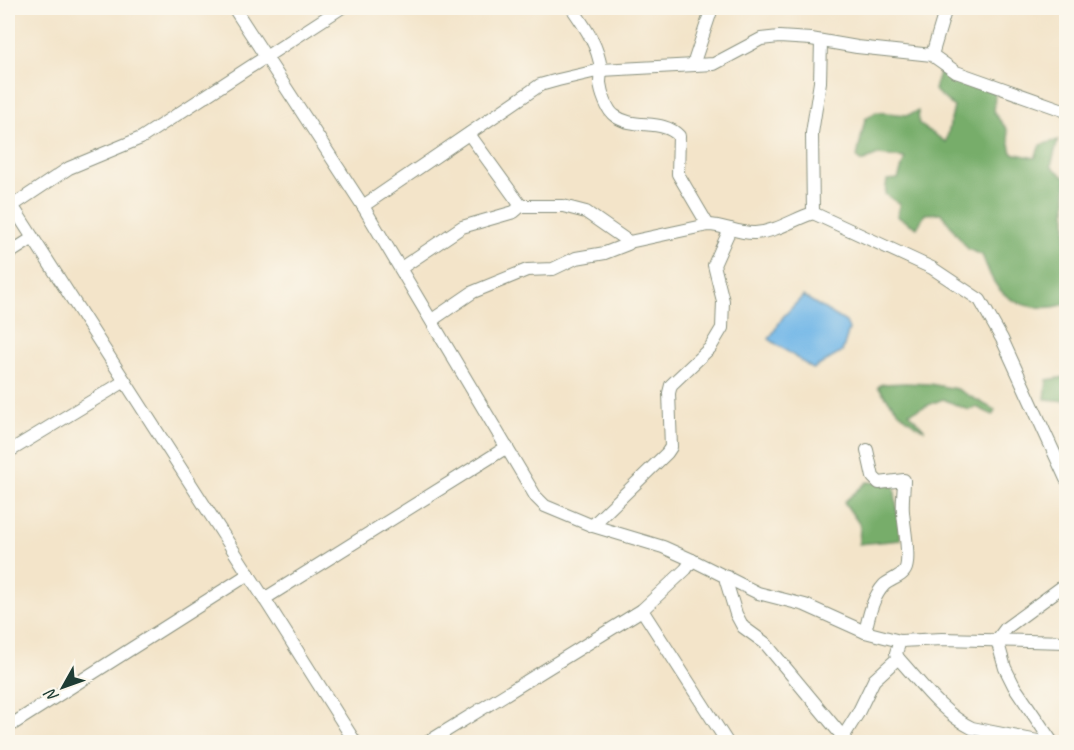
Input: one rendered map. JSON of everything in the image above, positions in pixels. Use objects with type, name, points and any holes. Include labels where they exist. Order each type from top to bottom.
[{"type":"street","points":[[234,8],[363,206],[536,497],[545,506],[593,526],[663,547],[758,593],[805,605],[865,632],[900,641],[1066,642]]},
{"type":"street","points":[[341,8],[141,138],[69,168],[10,203],[249,574],[354,742]]},
{"type":"street","points":[[572,8],[595,44],[601,70],[600,85],[609,110],[624,120],[673,129],[679,136],[678,174],[708,225]]},
{"type":"street","points":[[693,64],[712,8]]},
{"type":"street","points":[[932,55],[946,8]]},
{"type":"street","points":[[363,206],[540,85],[601,70],[714,64],[761,39],[779,37],[811,39],[932,55],[956,72],[1066,111]]},
{"type":"street","points":[[813,213],[812,133],[820,82],[821,42]]},
{"type":"street","points":[[469,134],[521,206]]},
{"type":"street","points":[[401,268],[462,227],[514,212],[521,206],[563,206],[586,212],[629,242]]},
{"type":"street","points":[[432,320],[472,292],[527,270],[553,269],[576,258],[605,253],[629,242],[708,225],[719,225],[753,233],[773,231],[813,213],[932,268],[980,300],[1002,339],[1066,479]]},
{"type":"street","points":[[593,526],[671,447],[669,393],[671,385],[710,348],[722,328],[723,301],[714,266],[730,229]]},
{"type":"street","points":[[8,254],[33,238]]},
{"type":"street","points":[[8,452],[125,381]]},
{"type":"street","points":[[264,599],[507,447]]},
{"type":"street","points":[[865,632],[871,607],[878,594],[885,584],[906,568],[907,548],[903,510],[904,480],[879,483],[873,477],[867,450]]},
{"type":"street","points":[[428,742],[642,610],[686,569],[692,560]]},
{"type":"street","points":[[8,724],[249,574]]},
{"type":"street","points":[[728,577],[726,581],[736,614],[743,627],[765,643],[842,740],[874,680],[898,658]]},
{"type":"street","points":[[997,640],[1006,628],[1066,585]]},
{"type":"street","points":[[642,610],[727,742]]},
{"type":"street","points":[[997,640],[1005,668],[1014,686],[1052,742]]},
{"type":"street","points":[[900,641],[896,653],[898,658],[950,713],[965,724],[972,728],[1043,742]]},
{"type":"green space","points":[[940,69],[961,81],[995,91],[994,113],[1007,129],[1012,153],[1035,158],[1040,145],[1058,140],[1051,166],[1066,178],[1066,304],[1036,307],[1008,297],[994,282],[982,255],[968,249],[941,213],[925,214],[917,228],[898,217],[899,204],[885,194],[887,180],[898,179],[905,158],[878,155],[861,162],[857,157],[865,119],[876,112],[908,115],[918,111],[919,124],[946,142],[954,107],[934,90]]},
{"type":"green space","points":[[1066,377],[1066,401],[1045,399],[1047,380]]},
{"type":"green space","points":[[882,384],[930,384],[957,389],[995,410],[993,415],[976,407],[968,410],[943,399],[909,413],[925,430],[905,417],[878,387]]},
{"type":"green space","points":[[867,482],[894,484],[901,540],[859,544],[860,525],[844,502]]},
{"type":"water","points":[[803,296],[846,322],[849,329],[842,352],[813,369],[769,339],[783,317]]}]
